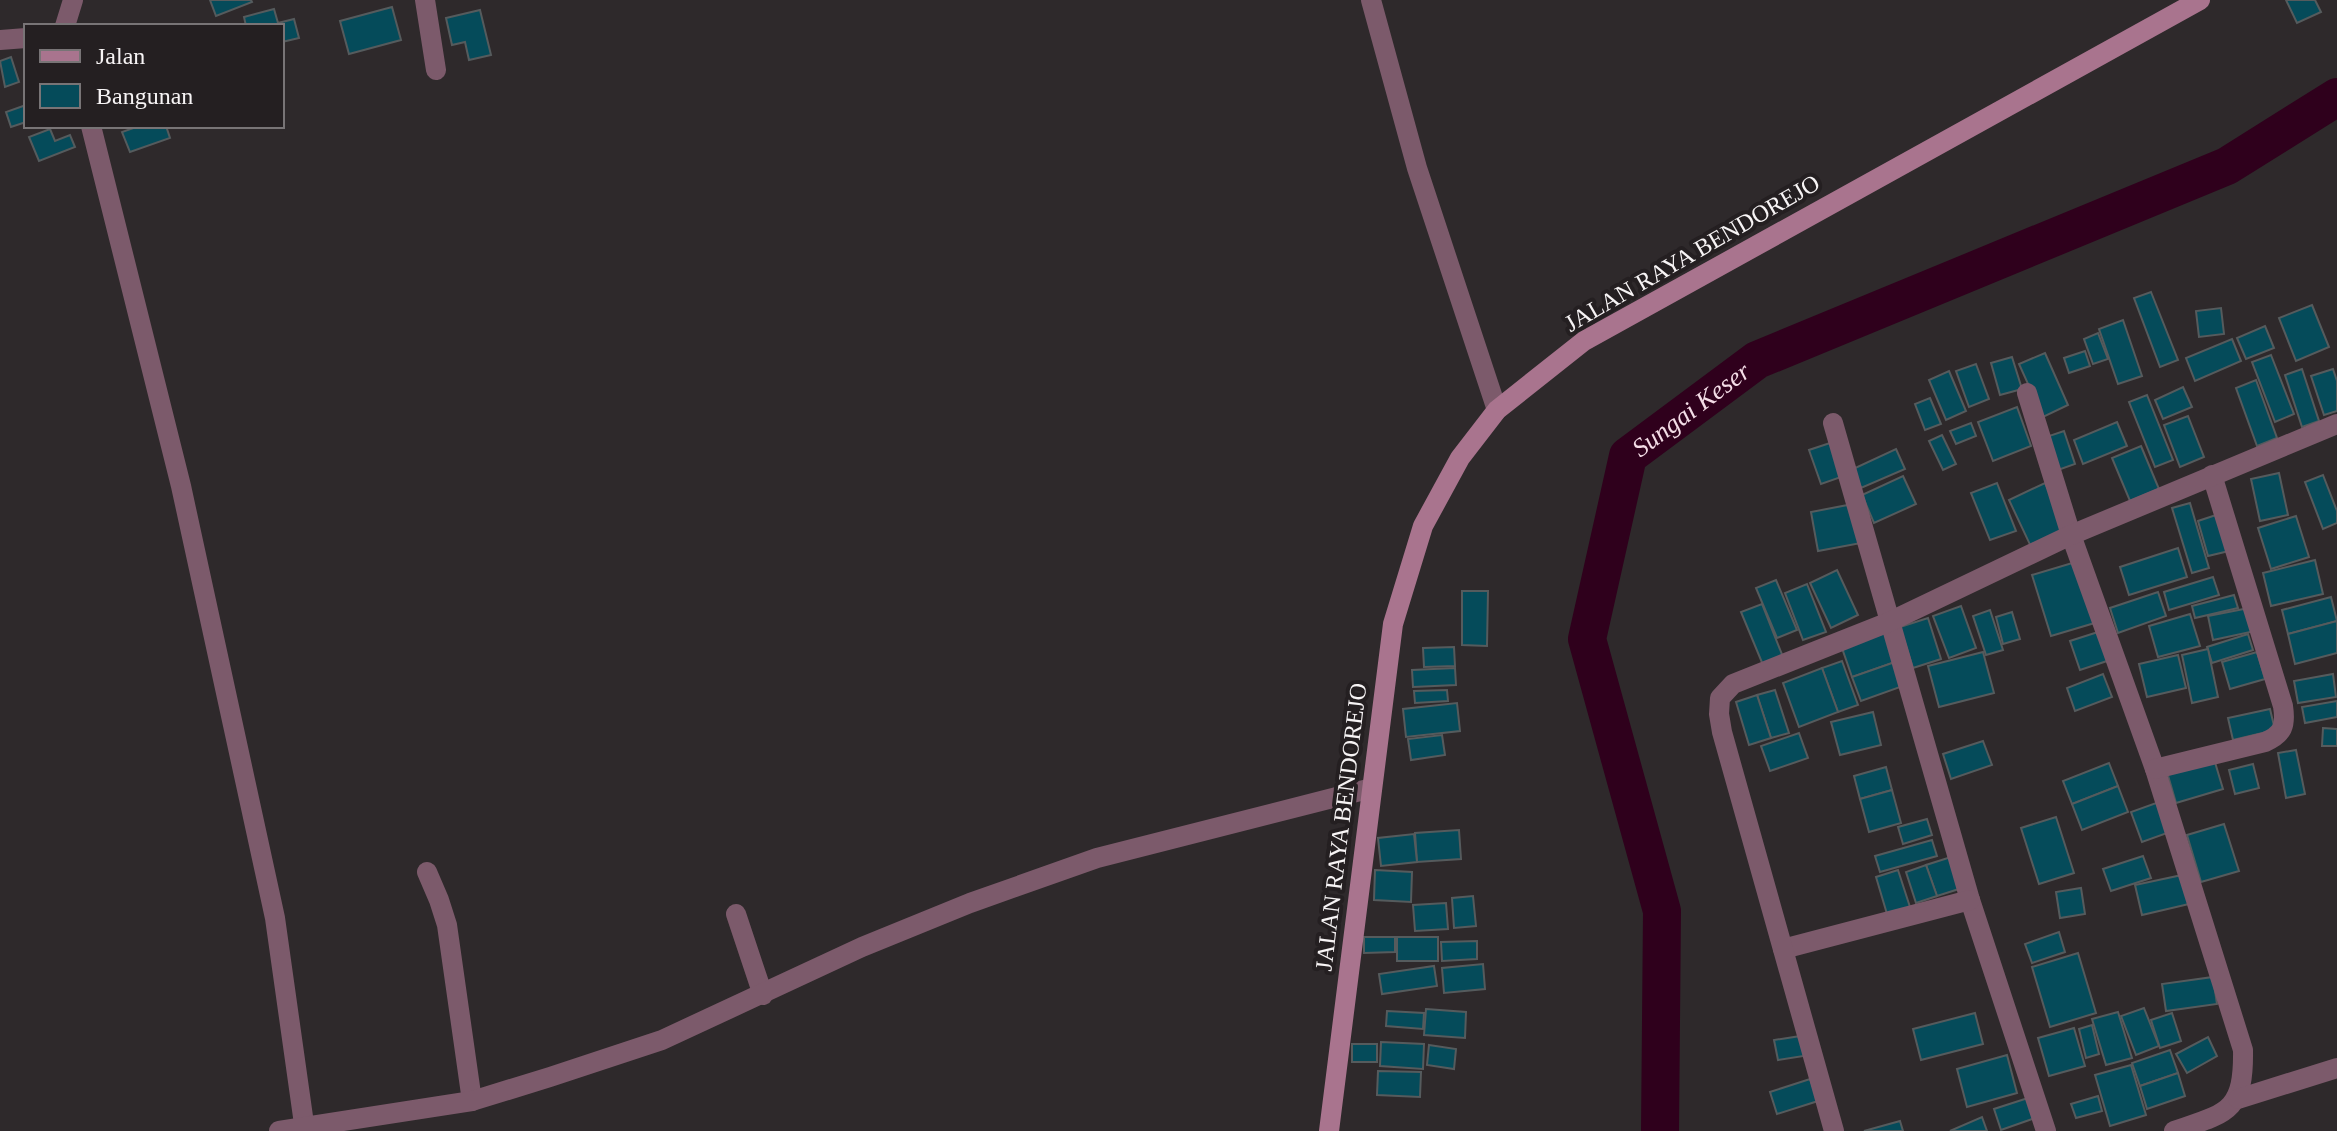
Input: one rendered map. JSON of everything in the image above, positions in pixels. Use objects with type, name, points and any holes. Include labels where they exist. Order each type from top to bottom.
[{"type":"main road","name":"JALAN RAYA BENDOREJO","points":[[1329,1131],[1393,624],[1423,526],[1460,458],[1497,410],[1584,341],[2200,0]]},
{"type":"street","points":[[66,24],[73,0]]},
{"type":"street","points":[[425,0],[436,70]]},
{"type":"street","points":[[1371,0],[1417,168],[1497,410]]},
{"type":"street","points":[[0,40],[24,38]]},
{"type":"street","points":[[92,128],[181,486],[272,903],[305,1128]]},
{"type":"street","points":[[2027,393],[2071,535],[2155,769],[2243,1050],[2243,1076],[2238,1099]]},
{"type":"street","points":[[1833,423],[1970,900],[2046,1131]]},
{"type":"street","points":[[1834,1131],[1722,732],[1720,698],[1733,684],[1889,622],[2071,535],[2337,424]]},
{"type":"street","points":[[2155,769],[2265,742],[2278,736],[2286,724],[2212,475]]},
{"type":"street","points":[[279,1131],[472,1101],[662,1040],[876,941],[970,903],[1097,858],[1372,788]]},
{"type":"street","points":[[427,872],[447,925],[472,1101]]},
{"type":"street","points":[[1783,949],[1970,900]]},
{"type":"street","points":[[736,914],[763,995]]},
{"type":"street","points":[[2174,1131],[2219,1116],[2238,1099],[2337,1068]]},
{"type":"building","points":[[210,0],[251,0],[252,2],[216,16]]},
{"type":"building","points":[[2286,0],[2315,0],[2321,12],[2297,23]]},
{"type":"building","points":[[392,7],[401,40],[349,54],[340,21]]},
{"type":"building","points":[[274,9],[278,23],[294,19],[299,38],[284,42],[284,24],[246,24],[244,17]]},
{"type":"building","points":[[480,10],[491,55],[469,60],[465,42],[452,45],[446,18]]},
{"type":"building","points":[[11,57],[19,82],[5,87],[0,61]]},
{"type":"building","points":[[24,106],[24,123],[11,127],[6,112]]},
{"type":"building","points":[[133,128],[167,128],[170,138],[130,152],[122,132]]},
{"type":"building","points":[[50,129],[55,141],[70,135],[75,147],[39,161],[29,137]]},
{"type":"building","points":[[2151,292],[2178,360],[2160,367],[2134,298]]},
{"type":"building","points":[[2312,305],[2329,347],[2296,361],[2279,318]]},
{"type":"building","points":[[2221,308],[2224,334],[2199,337],[2196,311]]},
{"type":"building","points":[[2123,320],[2142,376],[2118,384],[2099,329]]},
{"type":"building","points":[[2265,326],[2274,348],[2246,359],[2237,338]]},
{"type":"building","points":[[2098,333],[2108,359],[2093,364],[2084,339]]},
{"type":"building","points":[[2232,339],[2241,361],[2195,381],[2186,358]]},
{"type":"building","points":[[2085,351],[2090,366],[2069,373],[2064,358]]},
{"type":"building","points":[[2045,353],[2068,405],[2043,417],[2019,364]]},
{"type":"building","points":[[2271,355],[2294,414],[2275,422],[2252,362]]},
{"type":"building","points":[[2012,357],[2022,389],[2000,395],[1991,363]]},
{"type":"building","points":[[1976,364],[1989,399],[1969,407],[1956,371]]},
{"type":"building","points":[[2302,369],[2319,421],[2302,427],[2285,375]]},
{"type":"building","points":[[2333,369],[2337,381],[2337,411],[2324,415],[2311,376]]},
{"type":"building","points":[[1949,371],[1966,411],[1946,420],[1929,380]]},
{"type":"building","points":[[2256,380],[2277,438],[2257,446],[2236,388]]},
{"type":"building","points":[[2183,387],[2192,407],[2163,419],[2155,400]]},
{"type":"building","points":[[2147,395],[2173,460],[2155,467],[2129,402]]},
{"type":"building","points":[[1930,398],[1941,424],[1925,430],[1915,404]]},
{"type":"building","points":[[2017,407],[2031,446],[1993,461],[1978,422]]},
{"type":"building","points":[[2188,416],[2204,457],[2180,467],[2164,425]]},
{"type":"building","points":[[2117,422],[2127,446],[2083,464],[2074,440]]},
{"type":"building","points":[[1971,423],[1976,436],[1956,444],[1950,431]]},
{"type":"building","points":[[2064,431],[2075,464],[2058,470],[2046,437]]},
{"type":"building","points":[[1942,435],[1956,464],[1943,470],[1929,441]]},
{"type":"building","points":[[1833,442],[1844,476],[1821,484],[1809,450]]},
{"type":"building","points":[[2141,446],[2159,489],[2130,501],[2112,458]]},
{"type":"building","points":[[1896,449],[1905,469],[1861,488],[1853,469]]},
{"type":"building","points":[[2279,473],[2288,515],[2260,521],[2251,479]]},
{"type":"building","points":[[2323,475],[2337,511],[2337,523],[2323,529],[2305,482]]},
{"type":"building","points":[[1903,476],[1916,504],[1874,523],[1862,495]]},
{"type":"building","points":[[1997,483],[2016,531],[1990,540],[1971,493]]},
{"type":"building","points":[[2045,483],[2070,535],[2034,553],[2009,500]]},
{"type":"building","points":[[2190,503],[2209,568],[2192,573],[2172,508]]},
{"type":"building","points":[[1853,504],[1861,543],[1818,551],[1811,512]]},
{"type":"building","points":[[2219,514],[2229,551],[2208,556],[2198,521]]},
{"type":"building","points":[[2296,516],[2309,557],[2271,569],[2258,528]]},
{"type":"building","points":[[2178,548],[2187,577],[2129,595],[2120,567]]},
{"type":"building","points":[[2315,560],[2323,594],[2271,606],[2263,573]]},
{"type":"building","points":[[2079,561],[2098,622],[2051,636],[2032,575]]},
{"type":"building","points":[[1837,570],[1858,615],[1831,628],[1810,583]]},
{"type":"building","points":[[2213,577],[2219,595],[2169,610],[2164,592]]},
{"type":"building","points":[[1776,580],[1797,630],[1777,638],[1756,588]]},
{"type":"building","points":[[1807,584],[1826,632],[1803,640],[1785,593]]},
{"type":"building","points":[[1462,591],[1488,591],[1487,646],[1462,645]]},
{"type":"building","points":[[2158,592],[2166,616],[2118,633],[2110,608]]},
{"type":"building","points":[[2234,595],[2238,608],[2195,618],[2192,606]]},
{"type":"building","points":[[2331,597],[2337,621],[2288,634],[2282,610]]},
{"type":"building","points":[[1762,604],[1783,657],[1763,665],[1741,612]]},
{"type":"building","points":[[1961,606],[1976,648],[1949,658],[1933,616]]},
{"type":"building","points":[[2249,608],[2255,631],[2213,640],[2208,616]]},
{"type":"building","points":[[1990,610],[2003,650],[1986,655],[1973,616]]},
{"type":"building","points":[[2012,612],[2020,639],[2003,644],[1996,617]]},
{"type":"building","points":[[2190,614],[2200,646],[2158,657],[2149,626]]},
{"type":"building","points":[[1928,618],[1941,659],[1913,668],[1900,627]]},
{"type":"building","points":[[2337,621],[2337,653],[2295,664],[2288,634]]},
{"type":"building","points":[[2101,631],[2110,660],[2080,670],[2070,641]]},
{"type":"building","points":[[1885,633],[1895,662],[1852,677],[1842,648]]},
{"type":"building","points":[[2248,634],[2253,650],[2212,663],[2207,647]]},
{"type":"building","points":[[1454,647],[1455,666],[1424,667],[1423,648]]},
{"type":"building","points":[[2208,649],[2218,697],[2192,703],[2182,655]]},
{"type":"building","points":[[1983,652],[1994,693],[1939,707],[1928,666]]},
{"type":"building","points":[[2257,652],[2265,679],[2230,689],[2222,662]]},
{"type":"building","points":[[2178,655],[2186,688],[2147,697],[2139,664]]},
{"type":"building","points":[[1842,661],[1858,705],[1838,712],[1822,668]]},
{"type":"building","points":[[1895,662],[1903,686],[1861,701],[1852,677]]},
{"type":"building","points":[[1455,668],[1456,685],[1413,687],[1412,670]]},
{"type":"building","points":[[1822,668],[1838,712],[1799,727],[1783,683]]},
{"type":"building","points":[[2103,674],[2112,697],[2075,711],[2067,688]]},
{"type":"building","points":[[2333,674],[2336,697],[2298,703],[2294,681]]},
{"type":"building","points":[[1447,690],[1448,701],[1415,703],[1414,691]]},
{"type":"building","points":[[1775,690],[1789,733],[1771,738],[1757,695]]},
{"type":"building","points":[[1757,695],[1771,738],[1749,745],[1736,702]]},
{"type":"building","points":[[2337,701],[2337,717],[2305,723],[2302,707]]},
{"type":"building","points":[[1457,703],[1460,731],[1406,737],[1403,709]]},
{"type":"building","points":[[2270,709],[2275,730],[2233,740],[2228,718]]},
{"type":"building","points":[[1873,712],[1881,745],[1840,755],[1831,722]]},
{"type":"building","points":[[2323,728],[2337,729],[2337,746],[2322,746]]},
{"type":"building","points":[[1799,733],[1808,758],[1770,771],[1761,746]]},
{"type":"building","points":[[1442,735],[1445,755],[1411,760],[1408,739]]},
{"type":"building","points":[[1983,741],[1992,765],[1951,779],[1943,754]]},
{"type":"building","points":[[2296,750],[2305,794],[2286,798],[2278,753]]},
{"type":"building","points":[[2214,759],[2223,789],[2176,803],[2167,772]]},
{"type":"building","points":[[2109,763],[2118,786],[2072,804],[2063,781]]},
{"type":"building","points":[[2253,764],[2259,788],[2235,794],[2229,770]]},
{"type":"building","points":[[1886,767],[1892,790],[1860,799],[1854,776]]},
{"type":"building","points":[[2118,786],[2128,812],[2082,830],[2072,804]]},
{"type":"building","points":[[1892,790],[1901,823],[1869,832],[1860,799]]},
{"type":"building","points":[[2159,802],[2170,832],[2142,842],[2131,812]]},
{"type":"building","points":[[2056,817],[2074,873],[2039,884],[2021,828]]},
{"type":"building","points":[[1927,819],[1932,835],[1903,844],[1898,827]]},
{"type":"building","points":[[2224,824],[2239,871],[2201,882],[2187,835]]},
{"type":"building","points":[[1459,830],[1461,859],[1417,862],[1415,833]]},
{"type":"building","points":[[1414,834],[1417,862],[1381,866],[1378,838]]},
{"type":"building","points":[[1932,840],[1937,856],[1880,872],[1875,856]]},
{"type":"building","points":[[2143,856],[2151,878],[2111,891],[2103,869]]},
{"type":"building","points":[[1951,857],[1962,888],[1937,896],[1926,865]]},
{"type":"building","points":[[1926,865],[1937,896],[1916,903],[1906,872]]},
{"type":"building","points":[[1375,870],[1412,872],[1411,902],[1374,900]]},
{"type":"building","points":[[1898,870],[1910,907],[1887,914],[1876,877]]},
{"type":"building","points":[[2182,875],[2189,904],[2142,915],[2135,885]]},
{"type":"building","points":[[2081,888],[2085,914],[2060,918],[2056,892]]},
{"type":"building","points":[[1473,896],[1476,926],[1454,928],[1452,898]]},
{"type":"building","points":[[1446,903],[1448,929],[1415,931],[1413,905]]},
{"type":"building","points":[[2059,932],[2065,952],[2032,963],[2025,944]]},
{"type":"building","points":[[1364,937],[1395,937],[1395,952],[1364,953]]},
{"type":"building","points":[[1397,937],[1438,937],[1438,961],[1397,961]]},
{"type":"building","points":[[1477,941],[1477,959],[1442,961],[1441,942]]},
{"type":"building","points":[[2078,953],[2096,1013],[2050,1027],[2032,967]]},
{"type":"building","points":[[1483,964],[1485,989],[1444,993],[1442,968]]},
{"type":"building","points":[[1434,966],[1437,986],[1382,994],[1379,974]]},
{"type":"building","points":[[2213,977],[2217,1004],[2166,1011],[2162,984]]},
{"type":"building","points":[[2144,1008],[2159,1046],[2136,1055],[2121,1016]]},
{"type":"building","points":[[1426,1009],[1466,1012],[1465,1038],[1424,1035]]},
{"type":"building","points":[[1387,1011],[1424,1013],[1423,1029],[1386,1026]]},
{"type":"building","points":[[2118,1012],[2132,1058],[2106,1065],[2092,1019]]},
{"type":"building","points":[[1975,1013],[1983,1044],[1921,1060],[1913,1029]]},
{"type":"building","points":[[2172,1013],[2181,1041],[2160,1048],[2151,1020]]},
{"type":"building","points":[[2092,1025],[2099,1054],[2086,1058],[2079,1029]]},
{"type":"building","points":[[2074,1028],[2085,1066],[2049,1076],[2038,1038]]},
{"type":"building","points":[[1807,1035],[1810,1055],[1778,1060],[1774,1040]]},
{"type":"building","points":[[2208,1037],[2217,1056],[2187,1073],[2176,1054]]},
{"type":"building","points":[[1381,1042],[1424,1044],[1423,1069],[1380,1066]]},
{"type":"building","points":[[1352,1044],[1377,1044],[1377,1062],[1352,1062]]},
{"type":"building","points":[[1429,1045],[1456,1049],[1454,1069],[1427,1065]]},
{"type":"building","points":[[2170,1050],[2178,1073],[2140,1086],[2132,1063]]},
{"type":"building","points":[[2007,1055],[2017,1093],[1967,1107],[1957,1069]]},
{"type":"building","points":[[2131,1065],[2146,1115],[2110,1126],[2095,1075]]},
{"type":"building","points":[[1378,1071],[1421,1072],[1420,1097],[1377,1095]]},
{"type":"building","points":[[2178,1073],[2185,1096],[2147,1109],[2140,1086]]},
{"type":"building","points":[[1810,1079],[1818,1101],[1777,1114],[1770,1092]]},
{"type":"building","points":[[2098,1096],[2102,1111],[2076,1118],[2071,1104]]},
{"type":"building","points":[[2031,1097],[2038,1117],[2001,1130],[1994,1109]]},
{"type":"building","points":[[1982,1117],[1987,1131],[1950,1131]]},
{"type":"building","points":[[1900,1121],[1903,1131],[1864,1131]]},
{"type":"waterway","name":"Sungai Keser","points":[[1660,1131],[1662,911],[1587,639],[1628,456],[1757,360],[2227,166],[2337,97]]}]
